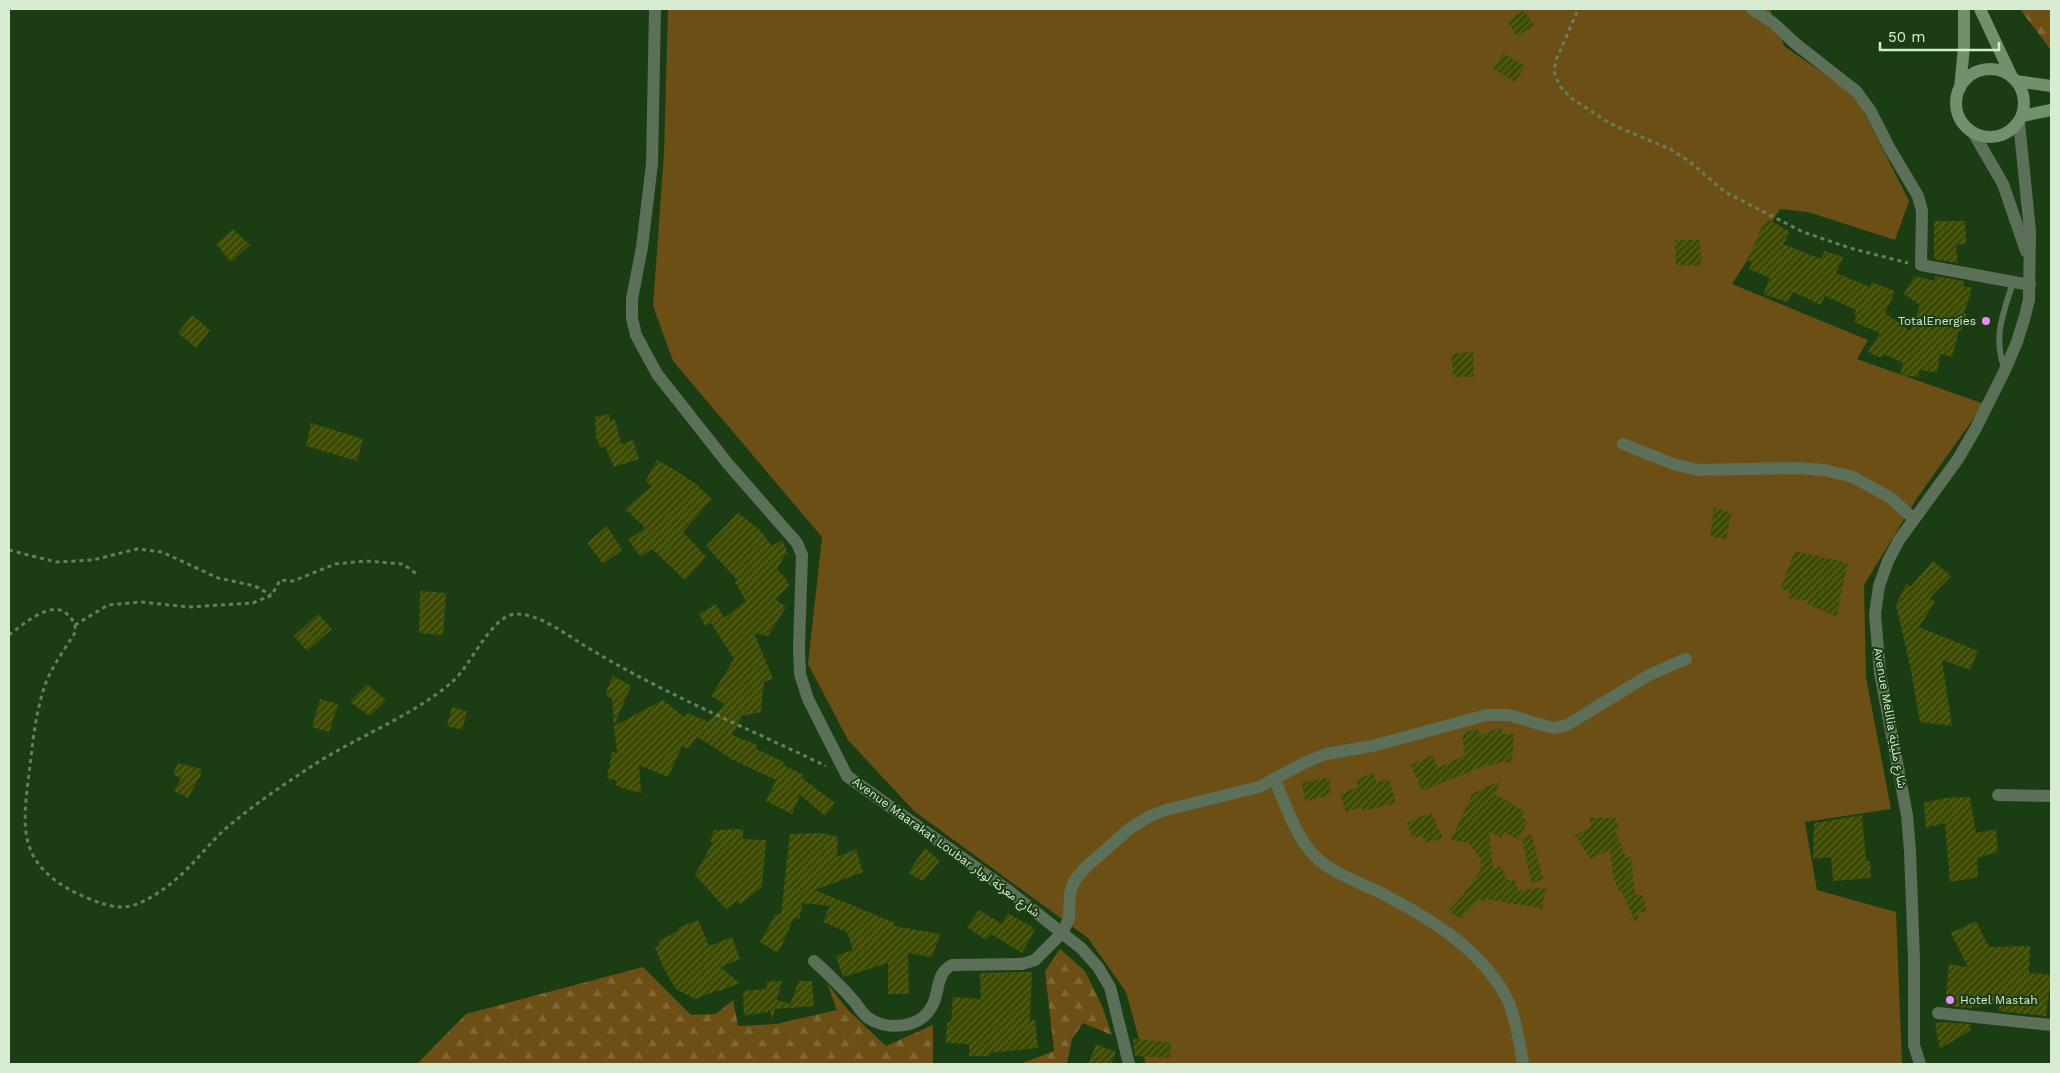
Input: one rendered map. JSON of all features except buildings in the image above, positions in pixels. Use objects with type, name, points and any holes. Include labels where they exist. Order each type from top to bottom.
[{"type":"main road","points":[[1960,88],[1964,47],[1964,9]]},
{"type":"main road","points":[[1980,9],[2014,79],[2022,91],[2024,104],[2021,119],[2011,131],[1999,136],[1986,138],[1974,134],[1966,128],[1959,118],[1956,108],[1956,97],[1966,79],[1984,70],[1994,69],[2004,72],[2014,79],[2051,86]]},
{"type":"main road","points":[[2021,119],[2051,110]]},
{"type":"street","name":"Avenue Maarakat Loubar شارع معركة لوبار","points":[[655,9],[652,164],[642,247],[632,299],[632,318],[636,335],[657,374],[728,464],[797,543],[802,555],[800,674],[808,698],[847,776],[1002,886],[1082,948],[1098,967],[1110,988],[1129,1064]]},
{"type":"street","points":[[1752,9],[1772,22],[1796,44],[1846,82],[1856,91],[1870,110],[1890,149],[1918,196],[1922,211],[1921,265],[2030,285]]},
{"type":"street","name":"Avenue Melilia شارع ملياية","points":[[1920,1064],[1914,1045],[1913,897],[1907,814],[1880,673],[1875,614],[1879,586],[1888,561],[1899,540],[1958,459],[1976,428],[2017,342],[2025,316],[2030,285],[2029,210],[2021,119]]},
{"type":"street","name":"Avenue Melilia شارع ملياية","points":[[1974,134],[2003,184],[2029,261]]},
{"type":"street","points":[[1623,444],[1673,464],[1698,470],[1797,468],[1824,470],[1853,477],[1891,498],[1914,519]]},
{"type":"street","points":[[814,961],[841,986],[866,1016],[876,1022],[895,1026],[913,1023],[929,1014],[937,997],[940,978],[944,970],[952,965],[1022,964],[1035,960],[1063,932],[1069,918],[1070,893],[1074,880],[1084,868],[1128,830],[1148,817],[1166,810],[1243,792],[1275,780],[1306,762],[1326,754],[1372,746],[1487,715],[1509,715],[1553,728],[1567,725],[1648,675],[1686,658]]},
{"type":"street","points":[[1275,780],[1294,824],[1316,858],[1342,875],[1381,893],[1429,920],[1462,945],[1490,971],[1506,996],[1523,1064]]},
{"type":"street","points":[[1998,795],[2051,796]]},
{"type":"street","points":[[1938,1013],[2051,1025]]},
{"type":"lane","points":[[2003,374],[1998,338],[2013,282]]},
{"type":"path","points":[[1577,12],[1556,60],[1554,71],[1559,85],[1571,98],[1611,124],[1672,150],[1690,162],[1725,192],[1803,232],[1850,248],[1921,265]]},
{"type":"path","points":[[9,550],[56,562],[93,560],[136,548],[162,552],[218,578],[255,586],[272,595]]},
{"type":"path","points":[[75,625],[108,606],[141,602],[189,607],[253,603],[272,595],[280,580],[294,581],[335,564],[366,561],[403,564],[418,575]]},
{"type":"path","points":[[9,635],[32,618],[56,608],[62,609],[71,617],[75,625],[76,631],[45,686],[35,726],[25,813],[27,845],[46,874],[64,887],[92,900],[120,908],[142,902],[165,888],[239,817],[311,766],[431,698],[461,673],[500,621],[514,614],[535,617],[600,655],[711,712],[847,776]]},
{"type":"green space","points":[[668,9],[1770,9],[1784,46],[1856,96],[1909,201],[1895,240],[1808,212],[1780,209],[1732,284],[1868,340],[1857,359],[1984,404],[1917,498],[1864,585],[1866,677],[1891,809],[1805,822],[1817,890],[1896,912],[1902,1064],[1146,1064],[1126,992],[1088,938],[914,811],[848,740],[808,664],[822,537],[673,361],[653,306],[664,153]]},
{"type":"green space","points":[[2020,9],[2051,9],[2051,49],[2050,49]]},
{"type":"green space","points":[[1060,949],[1085,971],[1102,1006],[1112,1035],[1083,1023],[1072,1039],[1067,1064],[1020,1064],[1054,1051],[1045,971]]},
{"type":"green space","points":[[643,967],[691,1015],[716,1014],[733,1000],[738,1026],[776,1024],[837,1010],[827,983],[848,1010],[886,1046],[933,1025],[933,1064],[417,1064],[466,1014]]},
{"type":"place","name":"TotalEnergies","points":[[1986,321]]},
{"type":"place","name":"Hotel Mastah","points":[[1950,1000]]}]
